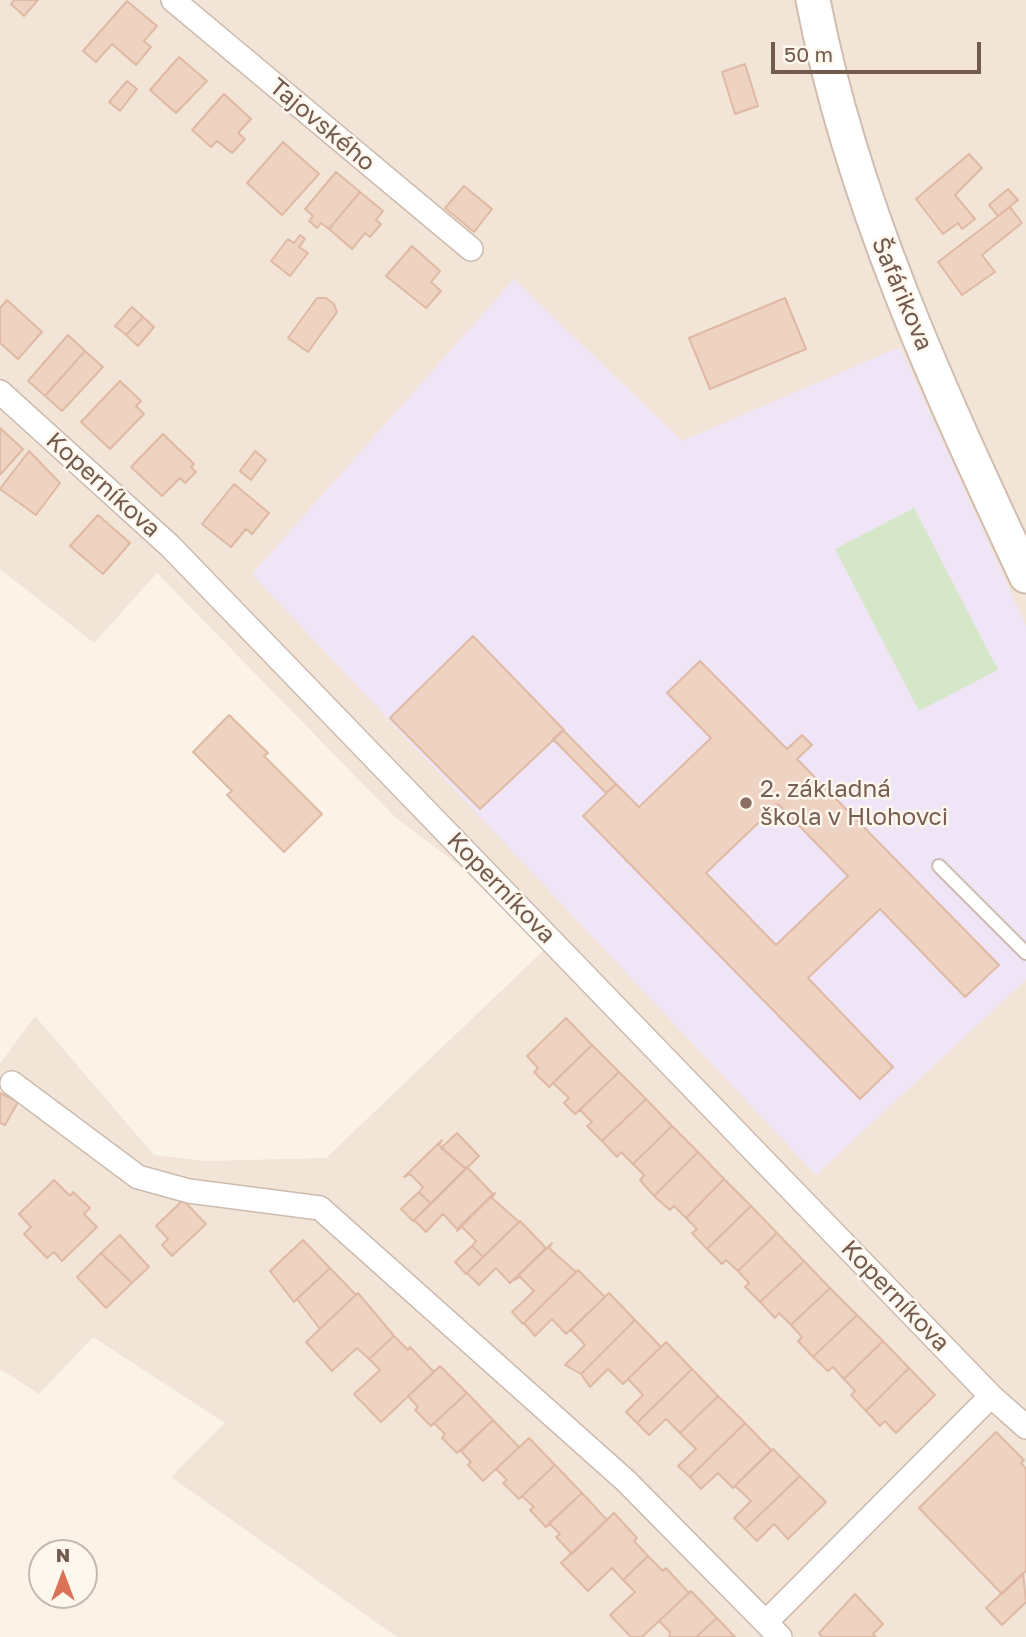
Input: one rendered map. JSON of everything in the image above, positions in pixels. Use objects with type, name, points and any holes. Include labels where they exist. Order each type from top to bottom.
[{"type":"main road","name":"Šafárikova","points":[[813,0],[850,153],[871,220],[964,442],[1026,576]]},
{"type":"street","name":"Tajovského","points":[[173,0],[471,249]]},
{"type":"street","name":"Koperníkova","points":[[0,392],[170,546],[991,1396],[1026,1427]]},
{"type":"street","points":[[12,1083],[138,1177],[189,1191],[320,1208],[626,1481],[773,1630],[991,1396]]},
{"type":"lane","points":[[939,866],[1026,953]]},
{"type":"shaded area","points":[[0,0],[1026,0],[1026,1637],[397,1637],[171,1477],[225,1423],[93,1337],[39,1394],[0,1369],[0,1064],[35,1016],[154,1155],[206,1161],[326,1158],[544,950],[457,864],[395,817],[157,573],[94,643],[0,569]]},
{"type":"shaded area","name":"2. základná škola v Hlohovci","points":[[514,279],[682,441],[900,347],[1026,626],[1026,980],[816,1175],[252,574]]},
{"type":"green space","points":[[914,508],[998,670],[919,711],[835,549]]},
{"type":"building","points":[[14,0],[38,0],[24,16],[11,4]]},
{"type":"building","points":[[127,1],[157,26],[144,41],[151,47],[136,65],[112,44],[96,62],[83,51]]},
{"type":"building","points":[[179,57],[207,81],[176,113],[150,90]]},
{"type":"building","points":[[745,64],[758,106],[735,114],[722,72]]},
{"type":"building","points":[[127,81],[137,89],[120,111],[109,102]]},
{"type":"building","points":[[224,94],[251,119],[238,133],[245,139],[232,153],[217,141],[211,147],[192,130]]},
{"type":"building","points":[[283,142],[319,174],[282,215],[247,183]]},
{"type":"building","points":[[969,154],[982,168],[955,195],[975,219],[962,229],[958,223],[943,234],[916,199]]},
{"type":"building","points":[[336,172],[360,192],[329,229],[321,223],[317,228],[309,221],[313,216],[305,209]]},
{"type":"building","points":[[464,186],[492,209],[474,232],[445,208]]},
{"type":"building","points":[[1008,189],[1018,200],[998,216],[989,205]]},
{"type":"building","points":[[360,192],[383,211],[376,220],[381,224],[370,237],[365,233],[352,249],[329,229]]},
{"type":"building","points":[[1010,207],[1022,223],[982,255],[995,272],[962,295],[938,262]]},
{"type":"building","points":[[300,235],[305,239],[299,247],[308,253],[290,276],[271,261],[288,239],[294,243]]},
{"type":"building","points":[[412,246],[440,271],[431,282],[441,291],[426,308],[386,276]]},
{"type":"building","points":[[317,298],[326,298],[334,304],[337,312],[308,352],[288,338]]},
{"type":"building","points":[[785,298],[806,349],[710,389],[689,338]]},
{"type":"building","points":[[7,300],[42,332],[18,359],[0,343],[0,308]]},
{"type":"building","points":[[132,307],[143,317],[126,335],[115,326]]},
{"type":"building","points":[[143,317],[154,327],[138,346],[126,335]]},
{"type":"building","points":[[68,335],[85,351],[45,396],[28,381]]},
{"type":"building","points":[[85,351],[103,367],[62,411],[45,396]]},
{"type":"building","points":[[120,381],[141,401],[136,406],[144,414],[110,449],[81,422]]},
{"type":"building","points":[[0,428],[23,449],[0,475]]},
{"type":"building","points":[[163,434],[194,464],[191,467],[196,472],[185,483],[180,478],[162,496],[131,467]]},
{"type":"building","points":[[29,451],[60,483],[36,515],[0,489]]},
{"type":"building","points":[[255,451],[266,460],[251,480],[240,471]]},
{"type":"building","points":[[234,484],[269,513],[252,534],[246,529],[231,547],[202,524]]},
{"type":"building","points":[[98,515],[130,543],[103,574],[70,546]]},
{"type":"building","points":[[473,636],[564,730],[480,809],[390,718]]},
{"type":"building","points":[[700,661],[787,749],[802,735],[812,745],[797,759],[999,965],[965,997],[880,909],[808,978],[893,1067],[860,1099],[583,816],[616,784],[639,807],[711,738],[667,693]],"holes":[[[778,804],[848,876],[776,945],[706,873]]]},
{"type":"building","points":[[229,715],[268,753],[264,756],[322,814],[284,852],[227,795],[232,791],[193,752]]},
{"type":"building","points":[[563,730],[616,784],[606,793],[553,739]]},
{"type":"building","points":[[566,1018],[592,1045],[549,1087],[534,1072],[538,1068],[527,1056]]},
{"type":"building","points":[[592,1045],[619,1072],[575,1114],[564,1103],[569,1098],[553,1083]]},
{"type":"building","points":[[619,1072],[646,1099],[602,1141],[587,1126],[592,1122],[580,1110]]},
{"type":"building","points":[[0,1093],[18,1102],[5,1125],[0,1123]]},
{"type":"building","points":[[646,1099],[672,1126],[633,1164],[621,1152],[617,1157],[602,1141]]},
{"type":"building","points":[[672,1126],[698,1152],[654,1196],[640,1180],[644,1175],[633,1164]]},
{"type":"building","points":[[457,1133],[479,1156],[466,1169],[441,1148]]},
{"type":"building","points":[[442,1140],[439,1145],[466,1169],[431,1204],[419,1192],[423,1187],[410,1174],[404,1177]]},
{"type":"building","points":[[698,1152],[724,1179],[686,1218],[674,1206],[670,1210],[654,1196]]},
{"type":"building","points":[[467,1167],[493,1194],[457,1229],[443,1214],[426,1232],[414,1220]]},
{"type":"building","points":[[724,1179],[751,1206],[707,1249],[692,1233],[697,1229],[686,1218]]},
{"type":"building","points":[[54,1180],[70,1196],[73,1192],[90,1208],[84,1214],[97,1227],[62,1261],[54,1252],[47,1258],[24,1234],[31,1227],[19,1214]]},
{"type":"building","points":[[419,1192],[431,1204],[413,1221],[401,1209]]},
{"type":"building","points":[[495,1193],[492,1198],[519,1222],[483,1257],[472,1246],[476,1241],[462,1227],[457,1231]]},
{"type":"building","points":[[183,1200],[206,1224],[172,1256],[162,1245],[168,1239],[156,1226]]},
{"type":"building","points":[[751,1206],[777,1233],[738,1271],[726,1260],[722,1264],[707,1249]]},
{"type":"building","points":[[520,1221],[546,1248],[510,1283],[496,1268],[479,1285],[467,1273]]},
{"type":"building","points":[[777,1233],[804,1261],[760,1302],[745,1287],[749,1283],[738,1271]]},
{"type":"building","points":[[120,1235],[149,1267],[132,1283],[101,1253]]},
{"type":"building","points":[[303,1240],[330,1268],[294,1302],[270,1271]]},
{"type":"building","points":[[552,1243],[549,1248],[576,1272],[523,1324],[512,1312],[534,1291],[520,1277],[514,1280]]},
{"type":"building","points":[[472,1246],[483,1257],[466,1274],[455,1262]]},
{"type":"building","points":[[101,1253],[132,1283],[106,1308],[77,1277]]},
{"type":"building","points":[[804,1261],[830,1288],[791,1325],[779,1313],[775,1318],[760,1302]]},
{"type":"building","points":[[330,1268],[356,1295],[320,1329],[297,1299]]},
{"type":"building","points":[[578,1270],[605,1297],[566,1334],[552,1319],[535,1336],[524,1323]]},
{"type":"building","points":[[830,1288],[857,1315],[813,1357],[798,1341],[802,1337],[791,1325]]},
{"type":"building","points":[[358,1293],[394,1336],[369,1359],[357,1348],[332,1371],[306,1342]]},
{"type":"building","points":[[609,1293],[635,1320],[581,1374],[565,1365],[585,1345],[571,1330]]},
{"type":"building","points":[[857,1315],[883,1341],[844,1379],[833,1367],[828,1371],[813,1357]]},
{"type":"building","points":[[635,1320],[661,1347],[623,1384],[608,1369],[590,1387],[581,1374]]},
{"type":"building","points":[[394,1336],[408,1350],[410,1347],[434,1372],[381,1422],[354,1394],[380,1370],[369,1359]]},
{"type":"building","points":[[883,1341],[909,1368],[866,1411],[851,1395],[855,1391],[844,1379]]},
{"type":"building","points":[[666,1342],[692,1369],[637,1423],[626,1412],[643,1395],[628,1379]]},
{"type":"building","points":[[440,1366],[467,1393],[431,1426],[415,1410],[418,1407],[408,1396]]},
{"type":"building","points":[[909,1368],[935,1395],[896,1433],[885,1421],[880,1426],[866,1411]]},
{"type":"building","points":[[692,1369],[718,1396],[680,1433],[666,1419],[649,1435],[637,1423]]},
{"type":"building","points":[[467,1393],[493,1420],[457,1453],[442,1438],[445,1434],[434,1423]]},
{"type":"building","points":[[718,1396],[745,1423],[690,1477],[678,1466],[696,1449],[680,1433]]},
{"type":"building","points":[[493,1420],[519,1447],[483,1481],[468,1465],[471,1462],[461,1451]]},
{"type":"building","points":[[745,1423],[771,1450],[733,1488],[718,1473],[701,1489],[690,1477]]},
{"type":"building","points":[[996,1432],[1024,1460],[1021,1463],[1026,1469],[1026,1571],[1002,1594],[919,1508]]},
{"type":"building","points":[[529,1438],[555,1465],[519,1499],[503,1483],[507,1480],[496,1469]]},
{"type":"building","points":[[773,1449],[800,1476],[745,1529],[734,1518],[751,1501],[735,1486]]},
{"type":"building","points":[[555,1465],[582,1493],[546,1527],[530,1510],[534,1507],[522,1496]]},
{"type":"building","points":[[800,1476],[826,1502],[788,1539],[774,1524],[757,1541],[745,1529]]},
{"type":"building","points":[[582,1493],[607,1520],[572,1554],[556,1537],[560,1534],[549,1523]]},
{"type":"building","points":[[614,1513],[637,1538],[634,1541],[648,1556],[623,1580],[612,1568],[588,1591],[561,1563]]},
{"type":"building","points":[[648,1556],[663,1571],[666,1568],[689,1593],[642,1637],[631,1637],[610,1615],[635,1592],[623,1580]]},
{"type":"building","points":[[1023,1573],[1026,1602],[1002,1625],[986,1608]]},
{"type":"building","points":[[691,1591],[717,1618],[696,1637],[669,1637],[670,1632],[659,1621]]},
{"type":"building","points":[[855,1594],[883,1624],[873,1634],[876,1637],[822,1637],[819,1633]]},
{"type":"building","points":[[717,1618],[735,1637],[696,1637]]},
{"type":"place","name":"2. základná škola v Hlohovci","points":[[746,803]]}]
